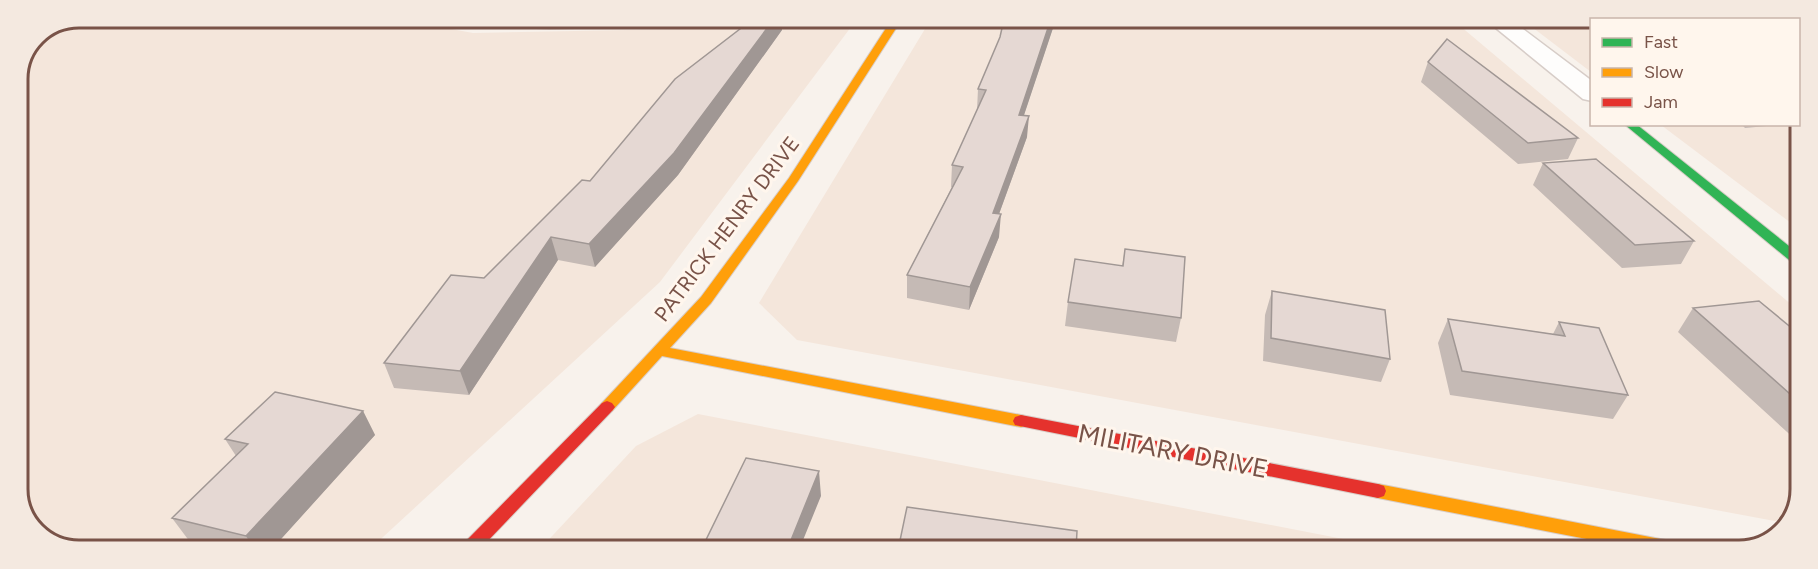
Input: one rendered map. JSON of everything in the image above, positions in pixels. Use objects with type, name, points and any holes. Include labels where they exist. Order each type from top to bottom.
[{"type":"street","name":"PATRICK HENRY DRIVE","points":[[478,540],[661,351],[706,300],[794,180],[891,28]]},
{"type":"street","points":[[1507,28],[1590,92]]},
{"type":"street","points":[[1631,126],[1789,253]]},
{"type":"street","name":"MILITARY DRIVE","points":[[661,351],[1630,540]]},
{"type":"shaded area","points":[[80,28],[446,28],[473,33],[689,28],[850,28],[660,282],[380,540],[66,539],[46,528],[32,509],[29,499],[28,80],[32,60],[37,51],[43,43],[60,32]]},
{"type":"shaded area","points":[[926,28],[1463,28],[1790,303],[1790,489],[1788,503],[1778,522],[797,340],[759,303]]},
{"type":"shaded area","points":[[1533,28],[1590,28],[1590,71]]},
{"type":"shaded area","points":[[1662,126],[1789,126],[1789,222]]},
{"type":"shaded area","points":[[698,414],[1348,540],[548,540],[636,446]]},
{"type":"building","points":[[741,28],[767,28],[674,153],[589,244],[551,237],[460,371],[384,363],[451,275],[484,278],[582,180],[590,181],[675,79]]},
{"type":"building","points":[[1002,28],[1048,28],[1019,115],[1029,116],[993,213],[1001,214],[970,287],[907,275],[963,167],[952,165],[986,90],[978,89]]},
{"type":"building","points":[[1447,39],[1578,138],[1528,143],[1428,62]]},
{"type":"building","points":[[1596,159],[1694,241],[1635,245],[1543,163]]},
{"type":"building","points":[[1125,249],[1185,257],[1181,318],[1068,302],[1075,259],[1123,266]]},
{"type":"building","points":[[1272,291],[1385,310],[1390,359],[1271,338]]},
{"type":"building","points":[[1759,301],[1790,326],[1790,394],[1693,308]]},
{"type":"building","points":[[1448,319],[1565,336],[1559,322],[1599,328],[1628,395],[1462,371]]},
{"type":"building","points":[[275,392],[363,411],[246,536],[172,518],[248,444],[225,439]]},
{"type":"building","points":[[746,458],[819,471],[791,540],[706,540]]},
{"type":"building","points":[[907,507],[1077,531],[1077,540],[900,540]]},
{"type":"traffic: fast","points":[[1631,126],[1789,253]]},
{"type":"traffic: slow","points":[[607,407],[706,300],[794,179],[891,28]]},
{"type":"traffic: slow","points":[[661,351],[1021,421]]},
{"type":"traffic: slow","points":[[1378,491],[1630,540]]},
{"type":"traffic: jam","points":[[478,540],[607,407]]},
{"type":"traffic: jam","points":[[1021,421],[1378,491]]}]
